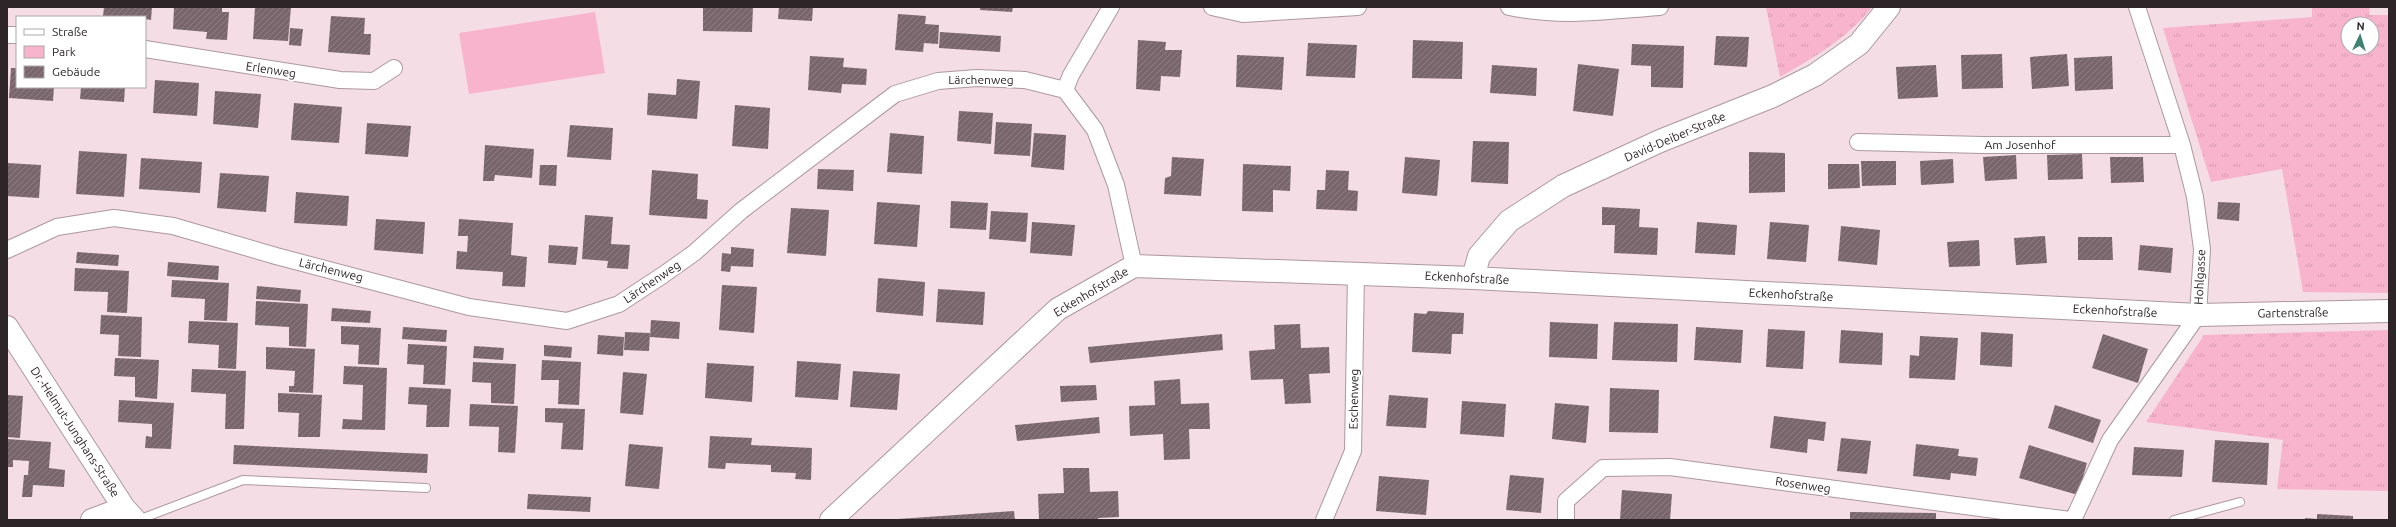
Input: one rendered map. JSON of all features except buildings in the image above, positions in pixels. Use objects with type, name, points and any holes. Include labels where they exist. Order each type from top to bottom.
[{"type":"street","points":[[1111,7],[1071,75],[1065,90],[1095,130],[1116,185],[1134,266]]},
{"type":"street","points":[[1212,7],[1243,14],[1358,7]]},
{"type":"street","points":[[1509,7],[1536,13],[1561,14],[1660,7]]},
{"type":"street","name":"David-Deiber-Straße","points":[[1473,278],[1479,256],[1509,221],[1563,186],[1660,141],[1773,96],[1815,74],[1859,44],[1889,7]]},
{"type":"street","name":"Hohlgasse","points":[[2073,520],[2110,440],[2198,315],[2202,249],[2195,197],[2182,145],[2137,7]]},
{"type":"street","name":"Erlenweg","points":[[146,50],[340,80],[374,81],[394,68]]},
{"type":"street","name":"Lärchenweg","points":[[7,250],[57,227],[114,218],[173,226],[276,256],[469,307],[567,321],[618,304],[663,275],[694,253],[741,211],[895,94],[938,81],[977,78],[1025,80],[1065,90]]},
{"type":"street","name":"Am Josenhof","points":[[1858,142],[1983,145],[2182,145]]},
{"type":"street","name":"Eckenhofstraße","points":[[831,520],[1058,309],[1134,266],[1473,278],[2198,315]]},
{"type":"street","name":"Eschenweg","points":[[1324,520],[1353,451],[1356,273]]},
{"type":"street","name":"Gartenstraße","points":[[2198,315],[2389,311]]},
{"type":"street","name":"Dr.-Helmut-Junghans-Straße","points":[[7,327],[132,516],[92,520]]},
{"type":"street","name":"Rosenweg","points":[[1566,520],[1566,501],[1603,468],[1670,467],[2070,520]]},
{"type":"lane","points":[[132,516],[243,480],[426,488]]},
{"type":"lane","points":[[2174,520],[2240,502]]},
{"type":"green space","points":[[1766,7],[1872,7],[1863,18],[1841,38],[1817,55],[1780,77]]},
{"type":"green space","points":[[2312,7],[2370,7],[2369,15],[2389,15],[2389,293],[2303,292],[2282,169],[2211,182],[2163,28],[2312,17]]},
{"type":"green space","points":[[595,12],[605,73],[469,94],[459,33]]},
{"type":"green space","points":[[2389,330],[2389,491],[2277,489],[2283,440],[2146,422],[2204,335]]}]
